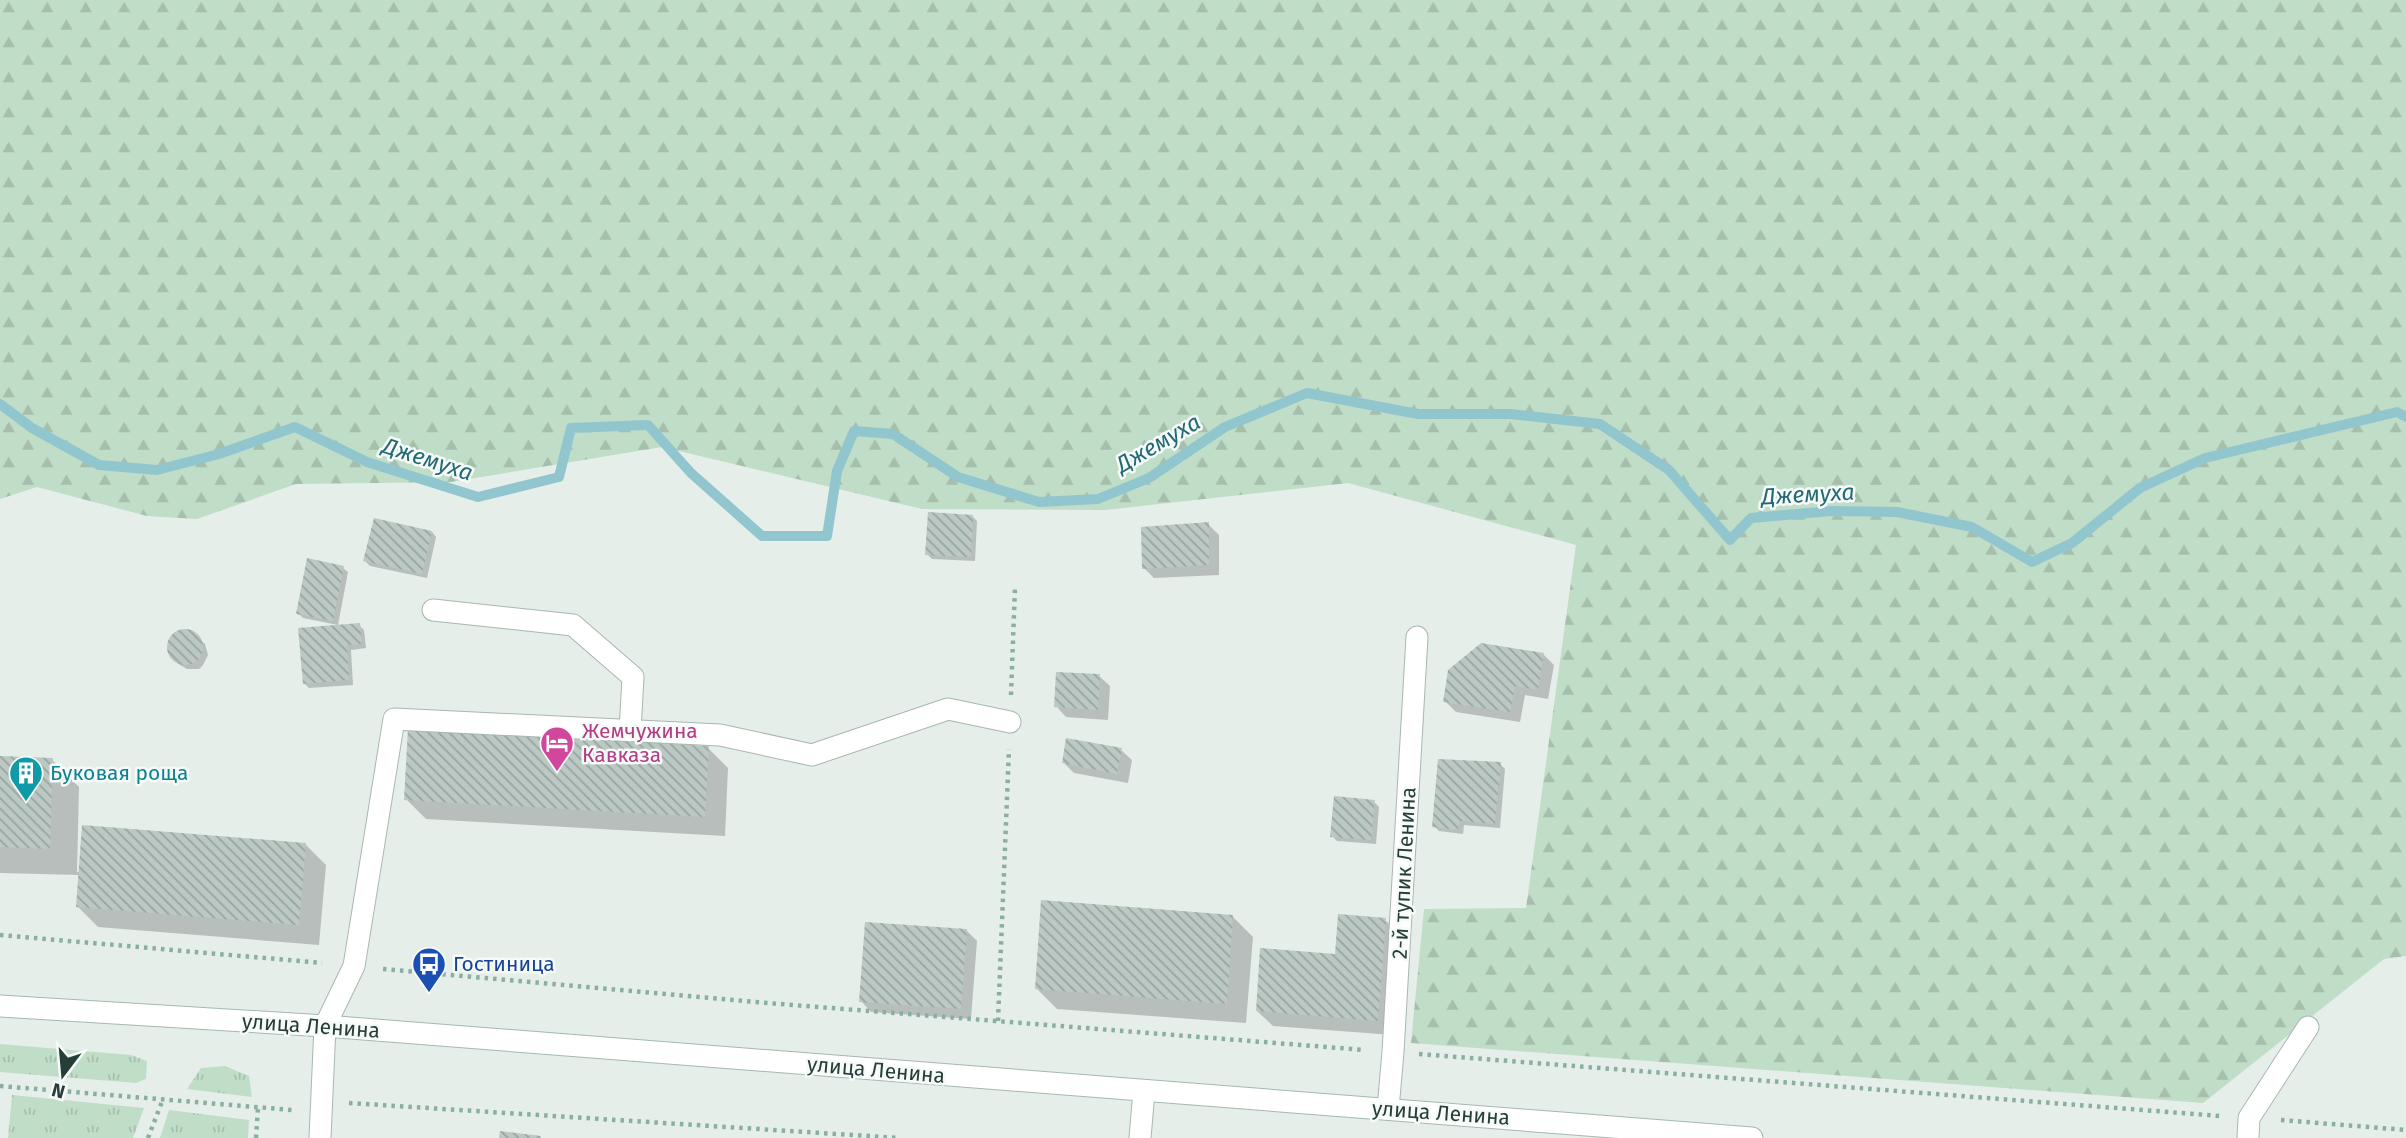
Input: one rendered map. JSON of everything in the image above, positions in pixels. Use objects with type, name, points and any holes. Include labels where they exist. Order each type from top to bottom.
[{"type":"main road","points":[[433,610],[573,625],[633,677],[630,731]]},
{"type":"main road","name":"2-й тупик Ленина","points":[[1388,1109],[1417,637]]},
{"type":"main road","points":[[320,1138],[325,1026],[354,966],[394,719],[720,735],[812,755],[948,709],[1010,722]]},
{"type":"main road","name":"улица Ленина","points":[[0,1006],[325,1026],[1388,1109],[1566,1130],[1752,1138]]},
{"type":"main road","points":[[2248,1128],[2308,1027]]},
{"type":"main road","points":[[1140,1138],[1144,1091]]},
{"type":"path","points":[[998,1021],[1016,587]]},
{"type":"path","points":[[0,935],[755,1002],[1393,1052],[2248,1128],[2406,1130]]},
{"type":"path","points":[[0,1086],[288,1111],[351,1102],[900,1138]]},
{"type":"path","points":[[148,1138],[163,1099]]},
{"type":"path","points":[[256,1138],[258,1108]]},
{"type":"green space","points":[[0,0],[2406,0],[2406,956],[2384,959],[2203,1103],[1411,1043],[1424,909],[1526,908],[1576,545],[1348,483],[1105,510],[922,509],[662,447],[451,482],[296,484],[197,519],[147,516],[37,487],[0,499]]},
{"type":"green space","points":[[0,1044],[131,1055],[147,1061],[146,1079],[136,1083],[0,1072]]},
{"type":"green space","points":[[225,1066],[249,1076],[252,1097],[187,1089],[201,1068]]},
{"type":"green space","points":[[12,1095],[144,1108],[133,1138],[8,1138]]},
{"type":"green space","points":[[169,1110],[249,1120],[248,1138],[160,1138]]},
{"type":"building","points":[[928,512],[973,515],[971,557],[925,555]]},
{"type":"building","points":[[374,518],[432,531],[422,574],[363,561]]},
{"type":"building","points":[[1209,522],[1209,565],[1142,569],[1141,527]]},
{"type":"building","points":[[307,558],[344,566],[333,621],[296,614]]},
{"type":"building","points":[[360,623],[362,644],[347,645],[349,680],[303,684],[298,628]]},
{"type":"building","points":[[185,629],[198,634],[203,647],[198,660],[185,665],[172,660],[167,647],[172,634]]},
{"type":"building","points":[[1481,643],[1544,653],[1538,690],[1515,686],[1510,712],[1443,702],[1448,670]]},
{"type":"building","points":[[1056,672],[1100,674],[1098,710],[1054,707]]},
{"type":"building","name":"Жемчужина Кавказа","points":[[408,728],[709,746],[705,817],[404,800]]},
{"type":"building","points":[[1066,738],[1122,748],[1117,774],[1062,763]]},
{"type":"building","name":"Буковая роща","points":[[0,756],[53,758],[50,849],[0,847]]},
{"type":"building","points":[[1438,759],[1501,762],[1495,824],[1460,821],[1458,830],[1432,827]]},
{"type":"building","points":[[1334,796],[1375,800],[1371,840],[1330,837]]},
{"type":"building","points":[[82,825],[306,843],[299,925],[76,907]]},
{"type":"building","points":[[1041,900],[1233,915],[1227,1004],[1035,989]]},
{"type":"building","points":[[1338,914],[1386,918],[1378,1021],[1256,1011],[1260,948],[1335,954]]},
{"type":"building","points":[[865,922],[967,929],[961,1009],[859,1002]]},
{"type":"building","points":[[500,1131],[541,1136],[541,1138],[499,1138]]},
{"type":"waterway","name":"Джемуха","points":[[0,404],[32,428],[99,465],[157,470],[219,454],[295,427],[367,462],[478,497],[559,477],[571,428],[648,425],[691,473],[762,536],[827,536],[837,471],[854,431],[893,434],[958,477],[1039,502],[1098,499],[1149,478],[1225,427],[1307,393],[1418,414],[1511,414],[1600,424],[1669,470],[1730,540],[1751,518],[1831,511],[1897,512],[1972,527],[2032,562],[2072,543],[2140,488],[2205,458],[2397,412],[2406,417]]},
{"type":"place","name":"Жемчужина Кавказа","points":[[557,773]]},
{"type":"place","name":"Буковая роща","points":[[26,803]]},
{"type":"place","name":"Гостиница","points":[[429,994]]}]
